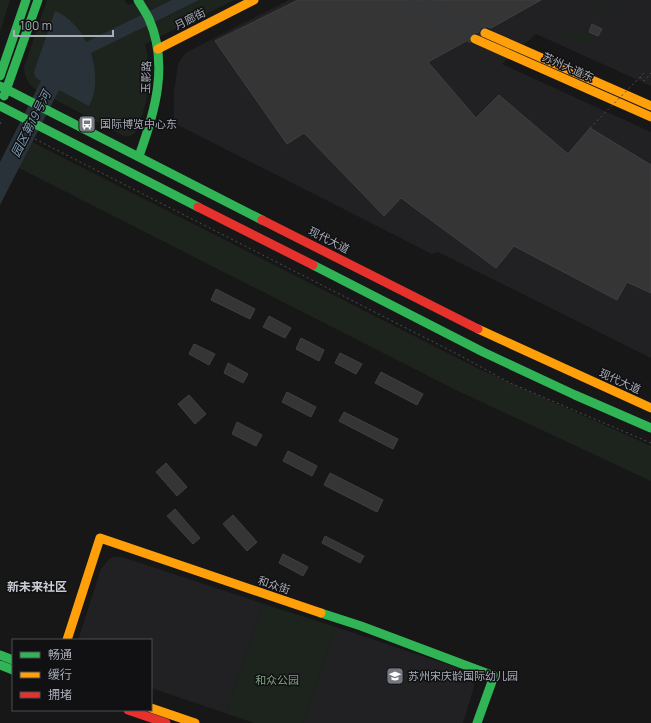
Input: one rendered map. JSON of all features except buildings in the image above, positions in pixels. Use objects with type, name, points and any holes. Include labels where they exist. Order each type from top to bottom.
[{"type":"main road","points":[[0,76],[26,0]]},
{"type":"main road","points":[[38,0],[3,88],[0,106],[483,352],[651,428]]},
{"type":"main road","name":"月廊街","points":[[158,49],[254,0]]},
{"type":"main road","name":"玉影路","points":[[139,3],[154,33],[158,49],[160,76],[157,98],[150,128],[139,156]]},
{"type":"main road","name":"苏州大道东","points":[[485,33],[651,106]]},
{"type":"main road","name":"苏州大道东","points":[[475,39],[651,118]]},
{"type":"main road","name":"现代大道","points":[[3,88],[491,336],[651,408]]},
{"type":"main road","name":"和众街","points":[[66,639],[100,538],[361,626],[494,676],[478,723]]},
{"type":"main road","points":[[0,655],[12,660]]},
{"type":"main road","points":[[0,665],[12,670]]},
{"type":"main road","points":[[152,708],[195,723]]},
{"type":"main road","points":[[131,711],[166,723]]},
{"type":"path","points":[[590,128],[644,73]]},
{"type":"path","points":[[640,77],[644,81],[651,73]]},
{"type":"path","points":[[35,139],[459,355],[510,383],[651,443]]},
{"type":"shaded area","points":[[289,0],[651,0],[651,86],[536,34],[502,64],[651,132],[651,358],[438,252],[432,254],[174,123],[174,92],[178,64],[183,56],[187,52]]},
{"type":"shaded area","points":[[113,557],[121,557],[128,559],[264,604],[225,713],[152,688],[152,639],[78,639],[101,569],[109,559]]},
{"type":"shaded area","name":"苏州宋庆龄国际幼儿园","points":[[336,627],[455,667],[470,674],[474,678],[474,687],[463,723],[303,723]]},
{"type":"green space","points":[[0,0],[10,0],[0,32]]},
{"type":"green space","points":[[47,0],[124,0],[128,5],[139,0],[234,0],[145,44],[149,66],[147,97],[138,128],[133,134],[127,136],[122,135],[35,89],[28,82],[24,67]]},
{"type":"green space","points":[[594,0],[613,10],[612,13],[616,15],[615,17],[596,7],[597,5],[593,2]]},
{"type":"green space","points":[[563,28],[574,34],[572,39],[561,34]]},
{"type":"green space","points":[[580,30],[595,37],[591,45],[576,39]]},
{"type":"green space","points":[[32,142],[477,368],[651,446],[651,481],[458,391],[19,168]]},
{"type":"green space","name":"和众公园","points":[[264,604],[336,627],[303,723],[254,723],[225,713]]},
{"type":"water","name":"园区第19号河","points":[[172,0],[199,0],[91,53],[94,66],[95,87],[89,106],[59,90],[0,205],[0,162],[41,81],[36,78],[34,72],[55,11],[74,24],[86,42]]},
{"type":"tunnel","points":[[407,0],[422,13],[448,28],[475,39]]},
{"type":"tunnel","points":[[423,0],[438,11],[485,33]]},
{"type":"traffic: fast","points":[[0,76],[26,0]]},
{"type":"traffic: fast","points":[[4,96],[38,0]]},
{"type":"traffic: fast","points":[[138,0],[148,16],[155,36],[159,71],[158,88],[150,122],[139,156]]},
{"type":"traffic: fast","points":[[0,86],[262,220]]},
{"type":"traffic: fast","points":[[0,106],[198,207]]},
{"type":"traffic: fast","points":[[313,265],[483,352],[575,395],[651,428]]},
{"type":"traffic: fast","points":[[321,613],[361,626],[494,676],[477,723]]},
{"type":"traffic: fast","points":[[0,655],[12,660]]},
{"type":"traffic: fast","points":[[0,665],[12,670]]},
{"type":"traffic: slow","points":[[158,49],[254,0]]},
{"type":"traffic: slow","points":[[485,33],[651,106]]},
{"type":"traffic: slow","points":[[475,39],[651,117]]},
{"type":"traffic: slow","points":[[478,329],[651,408]]},
{"type":"traffic: slow","points":[[67,639],[100,538],[321,613]]},
{"type":"traffic: slow","points":[[152,708],[195,723]]},
{"type":"traffic: jam","points":[[198,207],[313,265]]},
{"type":"traffic: jam","points":[[262,220],[478,329]]},
{"type":"traffic: jam","points":[[131,711],[166,723]]},
{"type":"place","name":"国际博览中心东","points":[[87,124]]},
{"type":"place","name":"苏州宋庆龄国际幼儿园","points":[[395,676]]},
{"type":"district","name":"新未来社区","points":[[37,587]]}]
